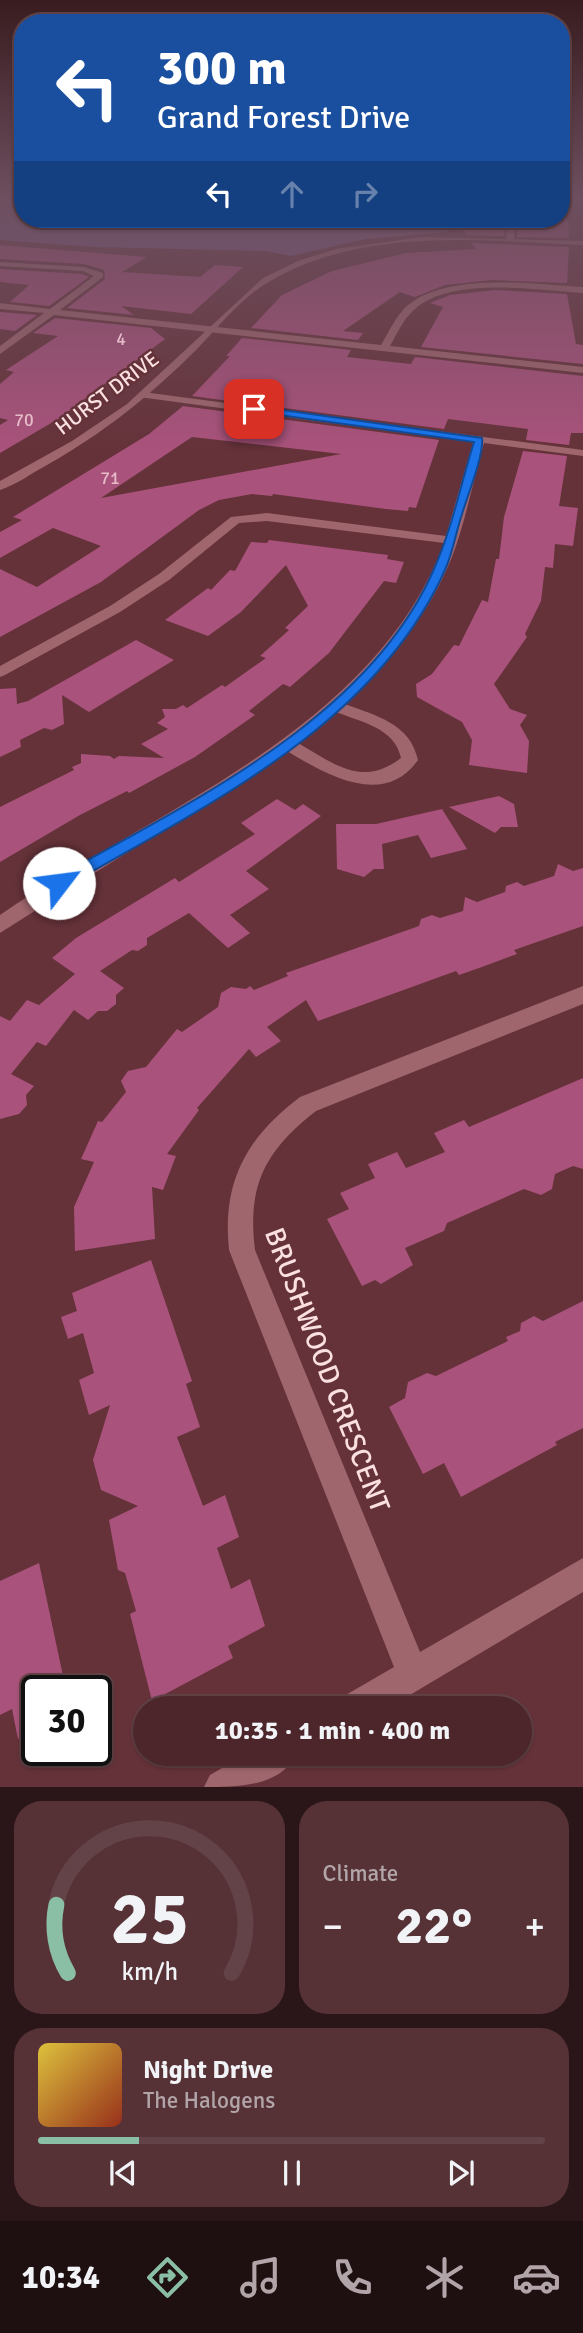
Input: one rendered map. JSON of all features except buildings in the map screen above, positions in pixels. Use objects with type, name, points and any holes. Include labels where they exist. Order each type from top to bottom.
[{"type":"street","points":[[0,351],[92,283]]},
{"type":"street","name":"HURST DRIVE","points":[[0,486],[75,442],[144,394],[260,283]]},
{"type":"street","points":[[384,348],[412,306],[443,292],[496,286],[583,290]]},
{"type":"street","points":[[0,306],[583,370]]},
{"type":"street","points":[[144,394],[583,453]]},
{"type":"street","points":[[0,925],[42,893],[185,812],[289,745],[337,706],[407,626],[440,569],[451,540],[479,440]]},
{"type":"street","points":[[0,672],[115,609],[164,577],[229,524],[242,518],[267,517],[451,540]]},
{"type":"street","points":[[289,745],[346,777],[362,780],[390,775],[410,760],[409,746],[400,733],[337,706]]},
{"type":"street","name":"BRUSHWOOD CRESCENT","points":[[413,1674],[242,1251],[238,1225],[239,1202],[245,1181],[267,1141],[285,1120],[308,1104],[583,995]]},
{"type":"street","points":[[376,1696],[583,1574]]},
{"type":"street","points":[[222,1787],[258,1766]]},
{"type":"route","points":[[59,883],[185,812],[289,745],[337,706],[372,670],[407,626],[440,569],[451,540],[479,440],[254,409]]}]
